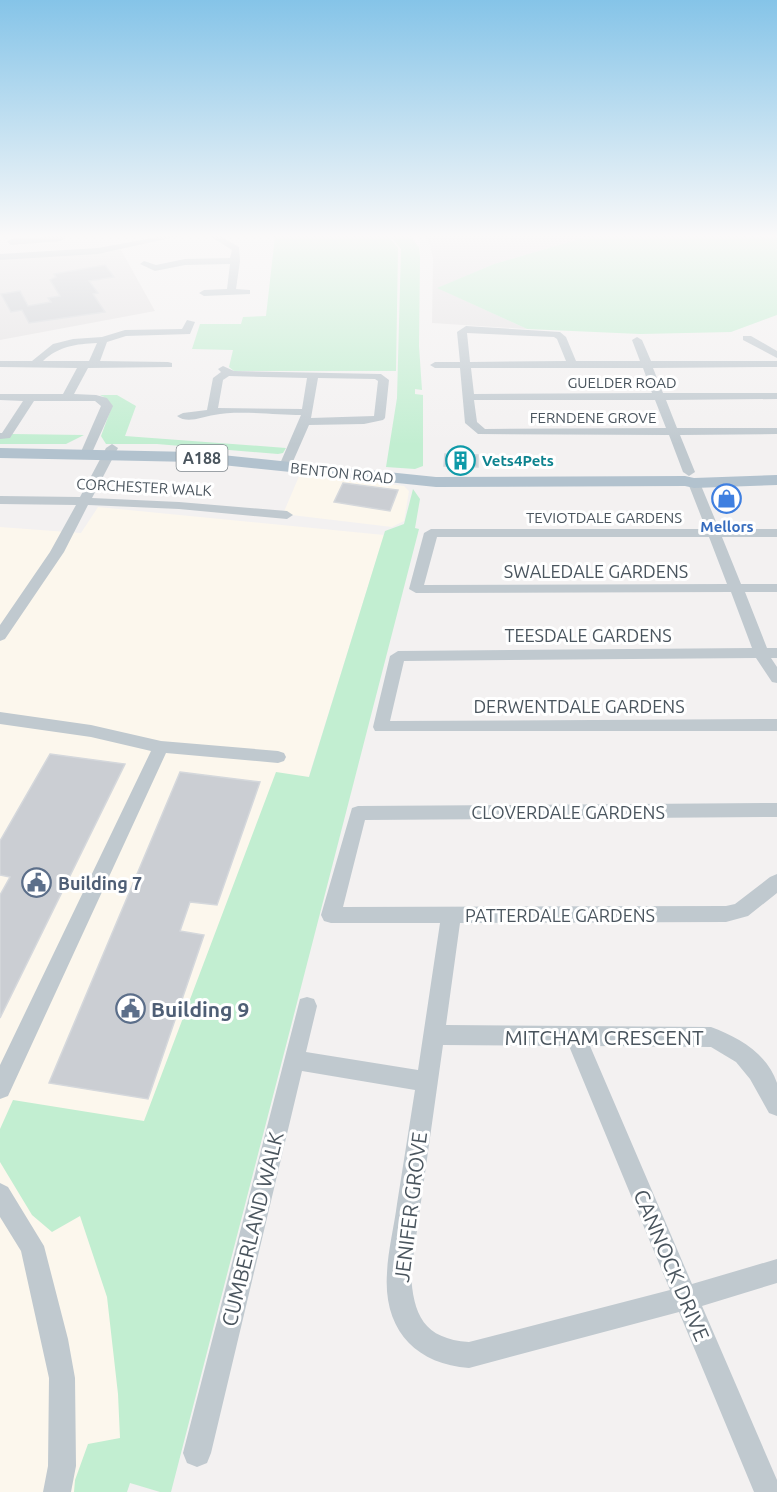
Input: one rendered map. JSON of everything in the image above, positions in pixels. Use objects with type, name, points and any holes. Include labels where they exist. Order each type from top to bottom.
[{"type":"main road","name":"BENTON ROAD","points":[[0,448],[88,451]]},
{"type":"main road","name":"BENTON ROAD","points":[[0,453],[187,451],[436,482],[777,474]]},
{"type":"main road","name":"BENTON ROAD","points":[[692,477],[777,480]]},
{"type":"street","points":[[34,365],[54,345],[103,340],[125,333],[186,332],[190,322]]},
{"type":"street","name":"FERNDENE GROVE","points":[[571,362],[561,337],[556,334],[473,328],[462,332],[471,423],[482,432],[777,431]]},
{"type":"street","points":[[747,338],[777,355]]},
{"type":"street","points":[[67,397],[103,340]]},
{"type":"street","points":[[637,340],[715,534],[770,653],[777,678]]},
{"type":"street","points":[[435,365],[571,362],[777,364]]},
{"type":"street","points":[[0,364],[168,365]]},
{"type":"street","points":[[183,416],[197,416],[212,411],[364,421],[381,416],[383,378],[377,376],[312,377],[225,371],[218,378],[211,406],[212,411]]},
{"type":"street","points":[[287,464],[307,417],[312,377]]},
{"type":"street","name":"GUELDER ROAD","points":[[467,397],[777,396]]},
{"type":"street","points":[[0,397],[67,397],[104,400],[107,406],[88,451]]},
{"type":"street","points":[[0,436],[6,436],[30,398]]},
{"type":"street","points":[[0,636],[57,552],[111,451]]},
{"type":"street","name":"CORCHESTER WALK","points":[[0,500],[86,500],[203,506],[287,515]]},
{"type":"street","name":"TEVIOTDALE GARDENS","points":[[416,589],[431,533],[777,533]]},
{"type":"street","name":"SWALEDALE GARDENS","points":[[416,589],[777,588]]},
{"type":"street","name":"TEESDALE GARDENS","points":[[381,727],[398,656],[770,653]]},
{"type":"street","points":[[0,718],[91,730],[161,747],[279,757]]},
{"type":"street","name":"DERWENTDALE GARDENS","points":[[381,727],[777,725]]},
{"type":"street","points":[[0,1089],[161,747]]},
{"type":"street","name":"CLOVERDALE GARDENS","points":[[331,915],[358,813],[777,810]]},
{"type":"street","name":"PATTERDALE GARDENS","points":[[331,915],[726,914],[741,910],[777,882]]},
{"type":"street","name":"JENIFER GROVE","points":[[450,915],[399,1289],[404,1316],[419,1337],[429,1347],[449,1354],[469,1355],[687,1298],[777,1271]]},
{"type":"street","name":"CUMBERLAND WALK","points":[[197,1453],[307,1006]]},
{"type":"street","name":"MITCHAM CRESCENT","points":[[434,1035],[576,1038],[711,1037],[730,1042],[745,1054],[758,1071],[777,1105]]},
{"type":"street","name":"CANNOCK DRIVE","points":[[576,1038],[768,1492]]},
{"type":"street","points":[[294,1060],[426,1082]]},
{"type":"street","points":[[0,1195],[32,1246],[55,1339],[62,1378],[62,1466],[57,1492]]},
{"type":"shaded area","points":[[0,306],[152,306],[155,311],[0,340]]},
{"type":"shaded area","points":[[432,306],[476,306],[527,329],[432,323]]},
{"type":"shaded area","points":[[300,474],[404,486],[409,491],[404,521],[392,527],[283,514]]},
{"type":"shaded area","points":[[98,507],[384,535],[123,1373],[127,1492],[0,1492],[0,527],[81,533]]},
{"type":"green space","points":[[267,306],[397,306],[396,371],[234,371],[229,367],[233,350],[192,349],[200,324],[241,324],[243,317],[266,316]]},
{"type":"green space","points":[[399,306],[419,306],[422,390],[415,389],[415,394],[423,395],[423,466],[415,469],[386,467],[397,398]]},
{"type":"green space","points":[[476,306],[777,306],[777,315],[731,332],[640,334],[527,329]]},
{"type":"green space","points":[[100,395],[117,395],[136,406],[125,436],[286,448],[283,453],[278,454],[157,444],[106,444],[101,436],[111,409],[104,397]]},
{"type":"green space","points":[[12,434],[84,435],[66,444],[0,444],[0,438]]},
{"type":"green space","points":[[413,489],[420,499],[415,528],[419,529],[171,1492],[160,1492],[130,1483],[127,1492],[74,1492],[75,1480],[88,1444],[120,1438],[118,1394],[107,1297],[80,1216],[52,1232],[32,1215],[0,1162],[0,1129],[13,1100],[144,1121],[276,772],[309,777],[385,531],[404,524]]},
{"type":"building","points":[[7,306],[101,306],[105,312],[29,323],[22,310],[11,312]]},
{"type":"building","name":"Vets4Pets","points":[[445,454],[478,455],[478,467],[444,466]]},
{"type":"building","points":[[343,483],[398,490],[390,511],[334,502]]},
{"type":"building","name":"Building 7","points":[[50,754],[125,764],[0,1018],[0,895],[10,877],[0,875],[0,841]]},
{"type":"building","name":"Building 9","points":[[180,772],[260,782],[217,905],[190,902],[180,931],[204,935],[148,1099],[49,1083]]},
{"type":"place","name":"Vets4Pets","points":[[461,460]]},
{"type":"place","name":"Mellors","points":[[727,499]]},
{"type":"place","name":"Building 7","points":[[37,883]]},
{"type":"place","name":"Building 9","points":[[130,1009]]}]
